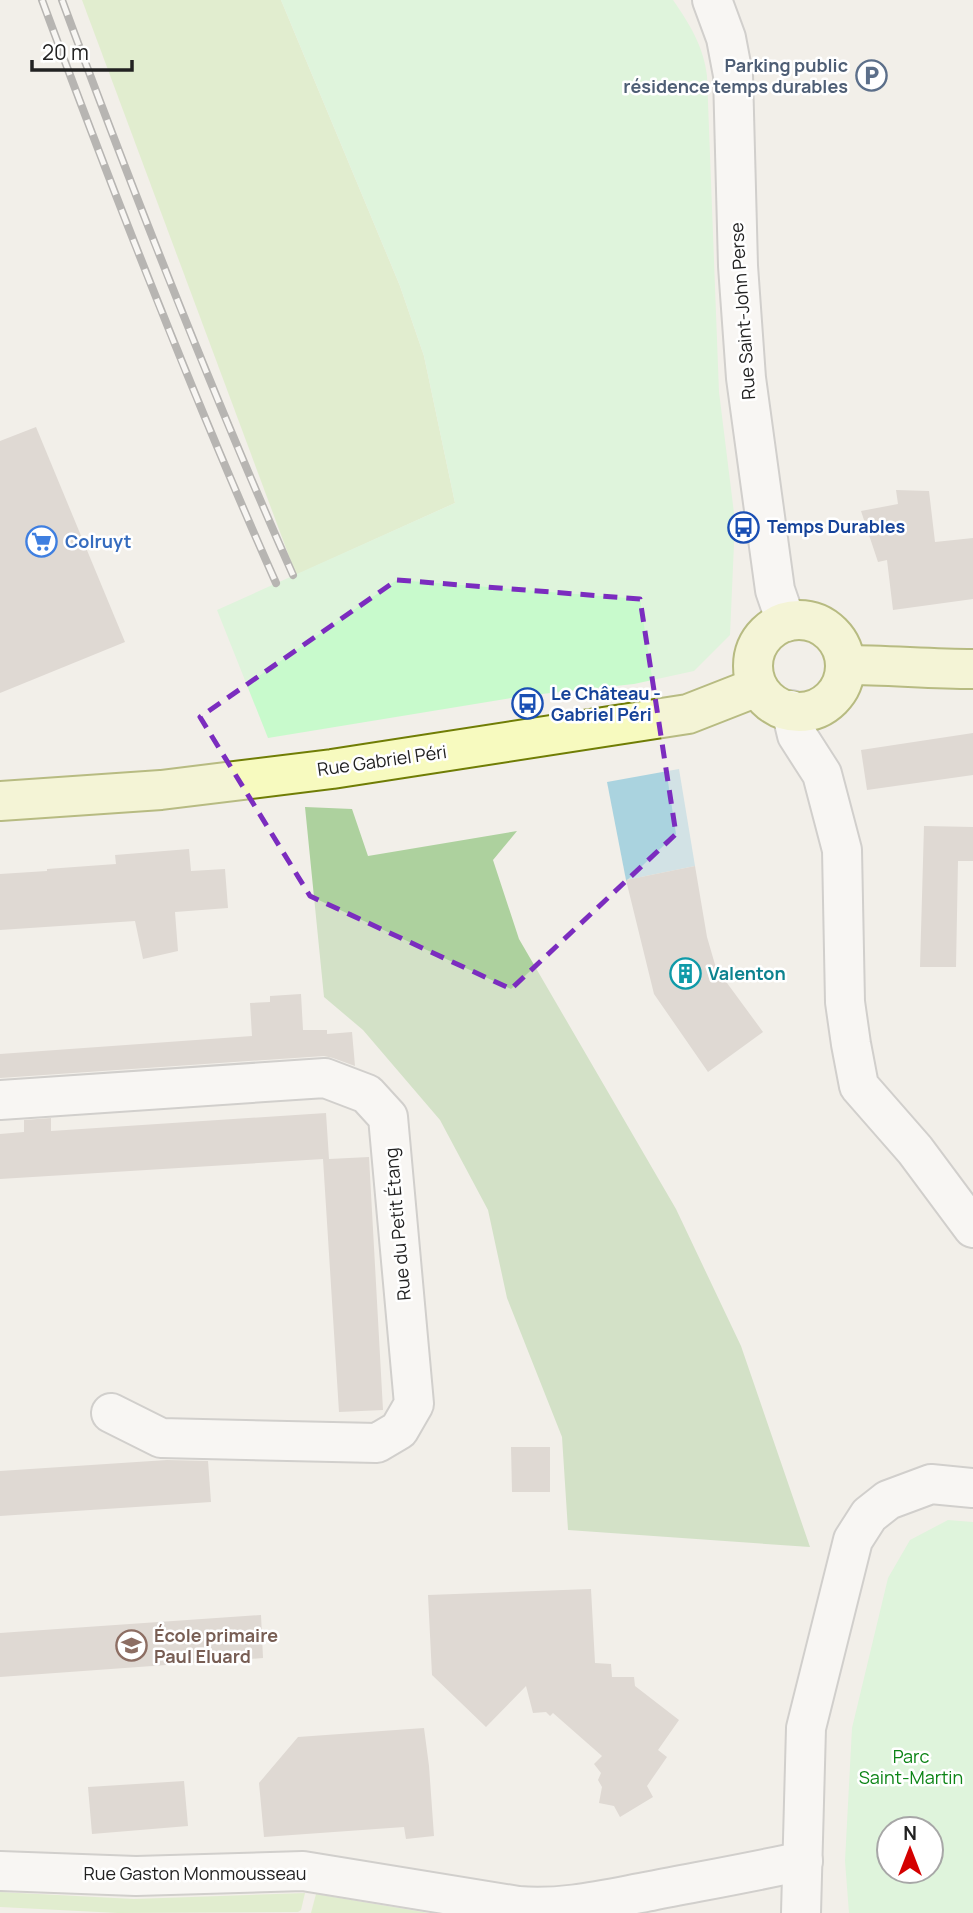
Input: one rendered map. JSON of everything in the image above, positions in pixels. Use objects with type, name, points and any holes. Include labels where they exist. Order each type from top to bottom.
[{"type":"street","name":"Rue Saint-John Perse","points":[[712,0],[726,38],[733,75],[738,266],[746,379],[775,590],[786,622]]},
{"type":"street","points":[[803,620],[819,625],[833,635],[842,649],[845,665],[843,681],[835,695],[823,705],[809,711],[779,708],[766,699],[757,687],[752,671],[760,640],[772,629],[786,622],[803,620]]},
{"type":"street","points":[[845,665],[973,669]]},
{"type":"street","name":"Rue Gabriel Péri","points":[[0,802],[161,790],[359,765],[688,714],[757,687]]},
{"type":"street","points":[[791,710],[797,735],[821,774],[842,850],[845,1002],[859,1086],[915,1150],[973,1228]]},
{"type":"street","name":"Rue du Petit Étang","points":[[0,1100],[325,1078],[367,1094],[388,1117],[414,1404],[399,1430],[377,1443],[161,1438],[111,1413]]},
{"type":"street","points":[[801,1913],[806,1728],[853,1540],[869,1515],[888,1500],[931,1485],[973,1488]]},
{"type":"street","name":"Rue Gaston Monmousseau","points":[[0,1871],[136,1876],[303,1871],[543,1908],[607,1899],[803,1861]]},
{"type":"highlighted area","points":[[397,580],[640,599],[676,834],[511,989],[310,896],[200,717]]},
{"type":"green space","points":[[82,0],[281,0],[400,286],[424,356],[455,503],[296,575]]},
{"type":"green space","points":[[281,0],[673,0],[685,18],[699,45],[707,76],[719,392],[735,521],[730,635],[694,671],[634,684],[523,696],[268,738],[217,610],[455,503],[424,356],[400,286]]},
{"type":"green space","points":[[305,807],[352,809],[368,856],[517,831],[493,860],[519,939],[676,1209],[741,1346],[810,1547],[568,1530],[562,1437],[507,1298],[488,1210],[440,1120],[363,1030],[324,997]]},
{"type":"green space","name":"Parc Saint-Martin","points":[[948,1520],[973,1522],[973,1913],[849,1913],[845,1861],[852,1728],[888,1578],[910,1540]]},
{"type":"green space","points":[[0,1892],[134,1899],[305,1893],[301,1910],[298,1912],[118,1913],[0,1907]]},
{"type":"green space","points":[[316,1894],[429,1913],[311,1913]]},
{"type":"water","points":[[679,769],[695,866],[626,880],[607,782]]},
{"type":"building","name":"Colruyt","points":[[36,427],[125,642],[0,693],[0,441]]},
{"type":"building","points":[[896,490],[929,491],[935,542],[973,538],[973,599],[893,610],[887,560],[878,562],[861,511],[898,504]]},
{"type":"building","points":[[973,733],[973,775],[867,790],[861,750]]},
{"type":"building","points":[[924,826],[973,827],[973,861],[958,861],[956,967],[920,967]]},
{"type":"building","points":[[189,849],[191,871],[225,869],[228,908],[175,912],[178,951],[143,959],[135,921],[0,930],[0,874],[116,864],[115,855]]},
{"type":"building","name":"Valenton","points":[[695,866],[707,937],[716,968],[763,1032],[708,1072],[654,994],[626,880]]},
{"type":"building","points":[[301,994],[303,1030],[327,1030],[327,1034],[352,1032],[355,1066],[324,1056],[0,1078],[0,1054],[252,1036],[250,1003],[270,1002],[270,996]]},
{"type":"building","points":[[326,1113],[329,1159],[369,1157],[383,1410],[339,1412],[323,1159],[0,1179],[0,1134],[24,1132],[24,1120],[51,1118],[51,1131]]},
{"type":"building","points":[[511,1447],[550,1447],[550,1492],[512,1492]]},
{"type":"building","points":[[167,1460],[208,1461],[211,1502],[0,1516],[0,1471]]},
{"type":"building","points":[[591,1589],[595,1663],[611,1664],[612,1677],[634,1677],[635,1686],[679,1720],[658,1750],[667,1757],[647,1786],[653,1797],[620,1817],[614,1806],[599,1803],[602,1787],[598,1780],[601,1773],[594,1764],[602,1756],[553,1713],[550,1716],[546,1712],[533,1713],[526,1686],[486,1727],[432,1675],[428,1595]]},
{"type":"building","name":"École primaire Paul Eluard","points":[[261,1615],[263,1658],[0,1677],[0,1633]]},
{"type":"building","points":[[424,1728],[434,1836],[406,1839],[404,1827],[264,1837],[259,1783],[298,1737]]},
{"type":"building","points":[[184,1781],[188,1826],[92,1834],[88,1787]]},
{"type":"railway","points":[[42,0],[154,294],[276,583]]},
{"type":"railway","points":[[62,0],[173,289],[293,575]]},
{"type":"place","name":"Parking public résidence temps durables","points":[[871,76]]},
{"type":"place","name":"Temps Durables","points":[[744,527]]},
{"type":"place","name":"Colruyt","points":[[42,542]]},
{"type":"place","name":"Le Château - Gabriel Péri","points":[[528,704]]},
{"type":"place","name":"Valenton","points":[[685,974]]},
{"type":"place","name":"École primaire Paul Eluard","points":[[131,1646]]}]
